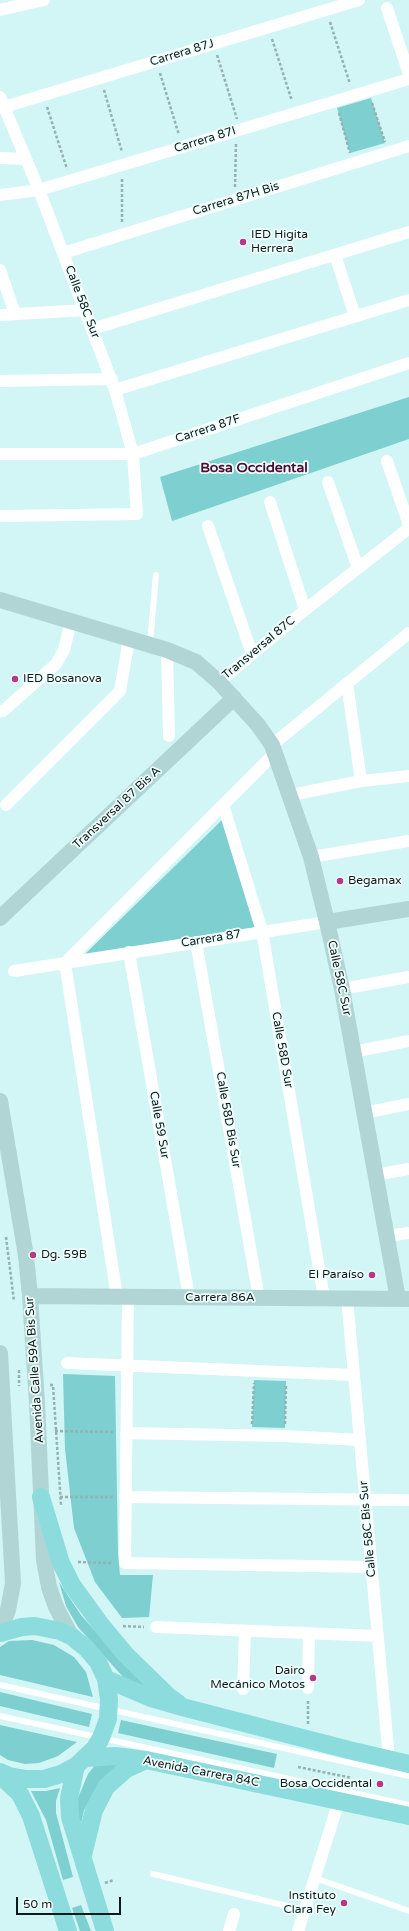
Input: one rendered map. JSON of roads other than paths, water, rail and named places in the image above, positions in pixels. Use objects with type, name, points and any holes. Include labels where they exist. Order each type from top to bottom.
[{"type":"main road","points":[[41,1496],[61,1563],[72,1585],[101,1625],[126,1655],[168,1696],[186,1708]]},
{"type":"main road","points":[[0,1633],[16,1628],[35,1626],[48,1628],[71,1636],[92,1655],[106,1679],[109,1710],[101,1738],[81,1762],[70,1791],[68,1806],[82,1860],[105,1931]]},
{"type":"main road","points":[[106,1679],[151,1698],[186,1708],[409,1764]]},
{"type":"main road","name":"Avenida Carrera 84C","points":[[81,1762],[115,1756],[146,1760],[409,1816]]},
{"type":"main road","points":[[82,1860],[94,1810],[106,1787],[126,1770],[146,1760]]},
{"type":"main road","points":[[0,1773],[26,1779],[44,1779],[61,1774],[81,1762]]},
{"type":"main road","points":[[0,1773],[20,1794],[31,1816],[68,1931]]},
{"type":"street","points":[[0,10],[44,0]]},
{"type":"street","name":"Carrera 87J","points":[[2,100],[43,95],[359,0]]},
{"type":"street","points":[[386,8],[409,74]]},
{"type":"street","name":"Carrera 87I","points":[[0,195],[39,190],[409,79]]},
{"type":"street","name":"Calle 58C Sur","points":[[0,516],[137,514],[133,454],[114,385],[39,190],[2,100]]},
{"type":"street","name":"Carrera 87H Bis","points":[[63,253],[409,146]]},
{"type":"street","points":[[0,158],[26,159]]},
{"type":"street","points":[[92,329],[409,232]]},
{"type":"street","points":[[335,255],[355,316]]},
{"type":"street","points":[[0,270],[15,314]]},
{"type":"street","points":[[0,381],[114,385],[409,300]]},
{"type":"street","points":[[0,315],[85,310]]},
{"type":"street","name":"Carrera 87F","points":[[0,454],[133,454],[409,363]]},
{"type":"street","points":[[387,461],[409,526]]},
{"type":"street","points":[[328,482],[358,568]]},
{"type":"street","points":[[270,502],[305,610]]},
{"type":"street","points":[[208,526],[252,654]]},
{"type":"street","name":"Transversal 87C","points":[[0,600],[167,650],[196,662],[219,682],[409,526]]},
{"type":"street","points":[[2,711],[56,664],[64,650],[71,621]]},
{"type":"street","points":[[371,1567],[125,1563],[127,1366],[123,1297],[65,963],[223,805],[274,749],[347,683],[409,633]]},
{"type":"street","points":[[6,805],[120,691],[129,639]]},
{"type":"street","points":[[167,650],[169,736]]},
{"type":"street","name":"Calle 58C Sur","points":[[219,682],[258,725],[274,749],[311,857],[342,989],[386,1236],[404,1299]]},
{"type":"street","points":[[347,683],[361,782]]},
{"type":"street","name":"Transversal 87 Bis A","points":[[0,918],[234,698]]},
{"type":"street","points":[[291,795],[361,782],[409,776]]},
{"type":"street","name":"Calle 58D Sur","points":[[223,805],[262,931],[324,1298]]},
{"type":"street","points":[[311,857],[409,840]]},
{"type":"street","name":"Carrera 87","points":[[14,971],[409,909]]},
{"type":"street","name":"Calle 58D Bis Sur","points":[[196,942],[259,1298]]},
{"type":"street","name":"Calle 59 Sur","points":[[129,952],[188,1297]]},
{"type":"street","points":[[342,989],[409,977]]},
{"type":"street","points":[[353,1052],[409,1041]]},
{"type":"street","name":"Avenida Calle 59A Bis Sur","points":[[0,1101],[26,1256],[30,1296],[44,1560],[56,1607],[71,1636]]},
{"type":"street","points":[[364,1113],[409,1104]]},
{"type":"street","points":[[376,1175],[409,1169]]},
{"type":"street","points":[[386,1236],[409,1233]]},
{"type":"street","name":"Carrera 86A","points":[[30,1296],[404,1299]]},
{"type":"street","name":"Calle 58C Bis Sur","points":[[347,1298],[389,1759]]},
{"type":"street","points":[[0,1353],[13,1583],[8,1610],[0,1630]]},
{"type":"street","points":[[67,1363],[354,1375]]},
{"type":"street","points":[[126,1433],[284,1436],[360,1440]]},
{"type":"street","points":[[126,1497],[409,1500]]},
{"type":"street","points":[[156,1627],[378,1636]]},
{"type":"street","points":[[243,1689],[245,1631]]},
{"type":"street","points":[[308,1688],[309,1634]]},
{"type":"street","points":[[298,1931],[339,1801]]},
{"type":"street","points":[[229,1931],[234,1914]]},
{"type":"lane","points":[[150,645],[156,575]]},
{"type":"lane","points":[[0,1685],[409,1776]]},
{"type":"lane","points":[[0,1716],[409,1805]]},
{"type":"lane","points":[[153,1874],[304,1910]]},
{"type":"lane","points":[[315,1878],[409,1911]]},
{"type":"place","name":"IED Higita Herrera","points":[[243,242]]},
{"type":"place","name":"IED Bosanova","points":[[15,679]]},
{"type":"place","name":"Begamax","points":[[340,881]]},
{"type":"place","name":"Dg. 59B","points":[[33,1255]]},
{"type":"place","name":"El Paraíso","points":[[372,1275]]},
{"type":"place","name":"Dairo Mecánico Motos","points":[[313,1678]]},
{"type":"place","name":"Bosa Occidental","points":[[380,1784]]},
{"type":"place","name":"Instituto Clara Fey","points":[[344,1903]]},
{"type":"district","name":"Bosa Occidental","points":[[254,468]]}]
